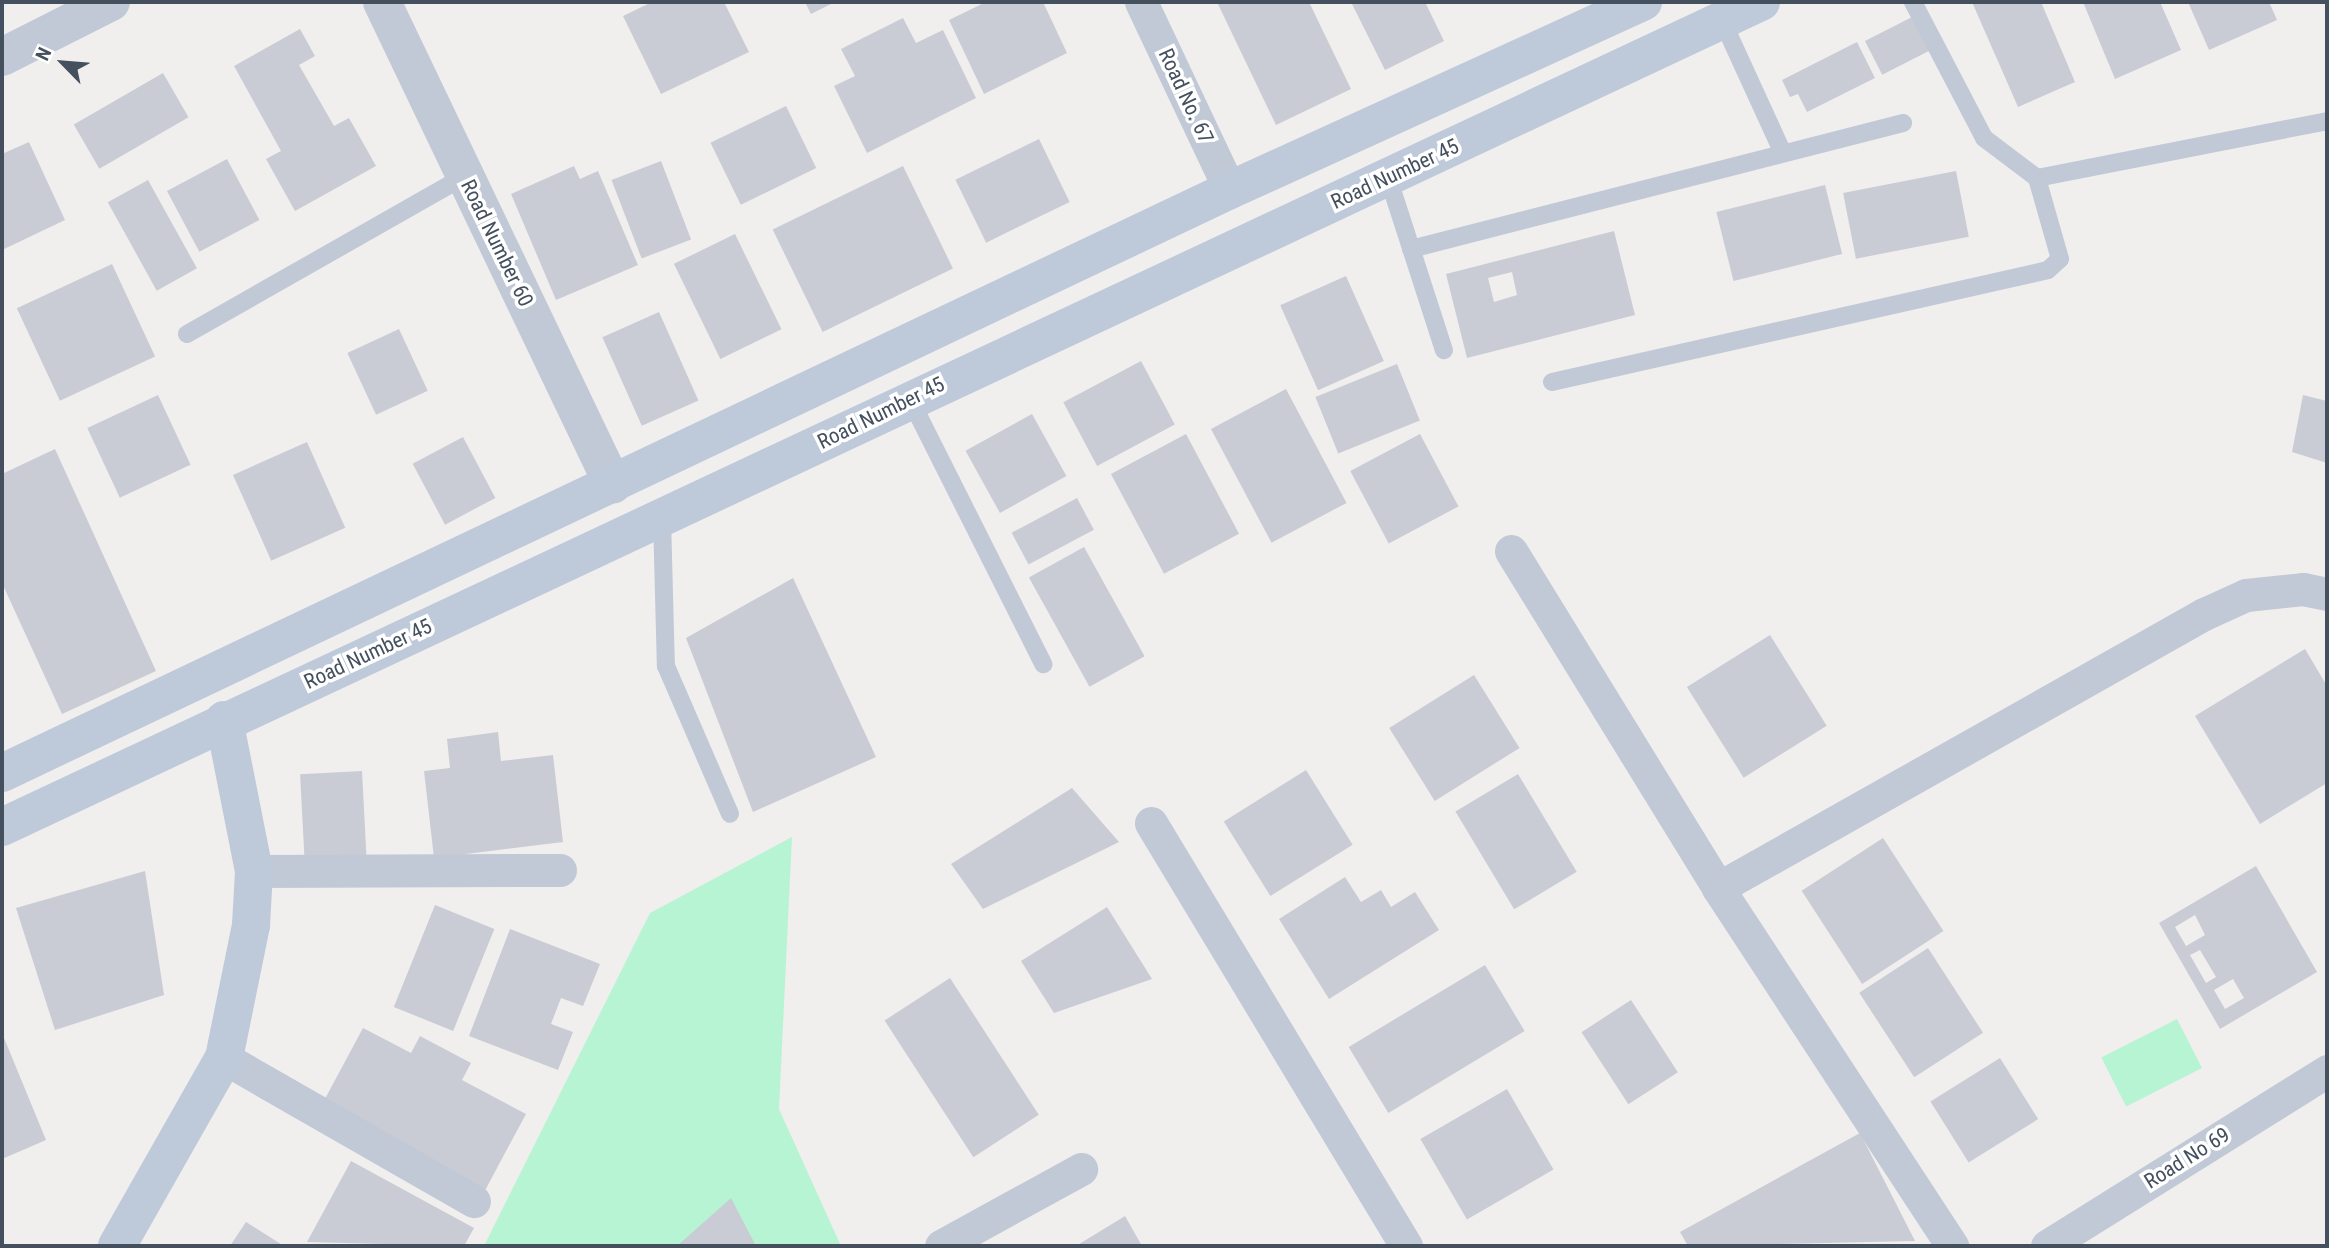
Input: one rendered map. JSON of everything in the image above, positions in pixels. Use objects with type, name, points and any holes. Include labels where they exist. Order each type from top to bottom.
[{"type":"main road","points":[[2,773],[206,671],[613,485],[1230,190],[1643,2]]},
{"type":"main road","name":"Road Number 45","points":[[2,827],[224,720],[662,518],[910,399],[1760,2]]},
{"type":"main road","points":[[117,1246],[224,1058],[251,925],[254,870],[224,720]]},
{"type":"street","points":[[2,57],[111,2]]},
{"type":"street","name":"Road Number 60","points":[[382,2],[613,485]]},
{"type":"street","name":"Road No. 67","points":[[1142,2],[1230,190]]},
{"type":"street","points":[[1511,551],[1718,888],[1952,1246]]},
{"type":"street","points":[[1718,888],[2204,614],[2246,595],[2303,589],[2327,594]]},
{"type":"street","points":[[1151,823],[1406,1246]]},
{"type":"street","points":[[254,870],[560,870]]},
{"type":"street","points":[[224,1058],[474,1201]]},
{"type":"street","name":"Road No 69","points":[[2047,1246],[2327,1070]]},
{"type":"street","points":[[941,1246],[1081,1169]]},
{"type":"lane","points":[[1552,382],[2048,270],[2060,259],[2037,178],[1984,138],[1913,2]]},
{"type":"lane","points":[[1722,20],[1783,153]]},
{"type":"lane","points":[[2037,178],[2327,121]]},
{"type":"lane","points":[[1411,248],[1903,123]]},
{"type":"lane","points":[[187,334],[465,176]]},
{"type":"lane","points":[[1388,177],[1444,350]]},
{"type":"lane","points":[[910,399],[1043,664]]},
{"type":"lane","points":[[662,518],[666,666],[730,814]]},
{"type":"green space","points":[[792,837],[779,1109],[841,1246],[484,1246],[650,913]]},
{"type":"green space","points":[[2177,1019],[2202,1068],[2126,1107],[2101,1058]]},
{"type":"building","points":[[652,2],[724,2],[749,52],[661,94],[623,16]]},
{"type":"building","points":[[805,2],[835,2],[811,14]]},
{"type":"building","points":[[986,2],[1043,2],[1067,53],[984,94],[949,20]]},
{"type":"building","points":[[1217,2],[1309,2],[1351,89],[1276,125]]},
{"type":"building","points":[[1351,2],[1425,2],[1444,41],[1385,70]]},
{"type":"building","points":[[1972,2],[2041,2],[2075,82],[2018,107]]},
{"type":"building","points":[[2083,2],[2160,2],[2181,50],[2115,79]]},
{"type":"building","points":[[2188,2],[2269,2],[2277,20],[2209,50]]},
{"type":"building","points":[[1914,16],[1931,50],[1882,75],[1865,41]]},
{"type":"building","points":[[903,18],[916,43],[943,30],[976,98],[867,153],[834,86],[855,76],[841,49]]},
{"type":"building","points":[[300,29],[315,56],[299,65],[334,126],[349,118],[376,166],[295,211],[266,159],[281,151],[234,66]]},
{"type":"building","points":[[1857,42],[1875,78],[1807,112],[1798,94],[1790,97],[1782,80]]},
{"type":"building","points":[[163,73],[188,117],[99,169],[74,124]]},
{"type":"building","points":[[786,106],[816,168],[741,205],[711,143]]},
{"type":"building","points":[[1039,139],[1070,202],[986,243],[955,180]]},
{"type":"building","points":[[29,142],[65,220],[2,250],[2,154]]},
{"type":"building","points":[[227,159],[259,220],[199,252],[167,191]]},
{"type":"building","points":[[661,161],[691,239],[642,258],[612,180]]},
{"type":"building","points":[[574,166],[580,179],[598,171],[638,265],[556,300],[511,194]]},
{"type":"building","points":[[903,166],[953,268],[823,332],[773,230]]},
{"type":"building","points":[[1956,171],[1969,237],[1856,259],[1843,193]]},
{"type":"building","points":[[148,180],[197,268],[157,291],[108,202]]},
{"type":"building","points":[[1825,185],[1842,254],[1734,281],[1716,212]]},
{"type":"building","points":[[1614,231],[1635,315],[1467,358],[1446,274]],"holes":[[[1512,272],[1517,295],[1494,302],[1488,278]]]},
{"type":"building","points":[[735,234],[781,329],[720,359],[674,264]]},
{"type":"building","points":[[112,264],[155,356],[60,401],[17,308]]},
{"type":"building","points":[[1346,276],[1384,361],[1318,390],[1280,305]]},
{"type":"building","points":[[659,312],[698,401],[642,426],[602,337]]},
{"type":"building","points":[[399,329],[428,391],[376,415],[347,353]]},
{"type":"building","points":[[1141,361],[1175,425],[1097,466],[1063,402]]},
{"type":"building","points":[[1397,364],[1420,421],[1338,454],[1315,397]]},
{"type":"building","points":[[1286,389],[1347,503],[1272,543],[1211,429]]},
{"type":"building","points":[[158,395],[191,465],[120,498],[87,428]]},
{"type":"building","points":[[2303,395],[2327,401],[2327,463],[2292,452]]},
{"type":"building","points":[[1032,414],[1066,476],[1000,513],[966,451]]},
{"type":"building","points":[[1186,434],[1239,534],[1164,574],[1111,474]]},
{"type":"building","points":[[1420,434],[1458,506],[1389,543],[1350,471]]},
{"type":"building","points":[[463,437],[495,498],[445,525],[413,464]]},
{"type":"building","points":[[307,442],[345,528],[271,561],[233,475]]},
{"type":"building","points":[[55,449],[156,671],[62,714],[2,583],[2,474]]},
{"type":"building","points":[[1077,498],[1094,530],[1029,565],[1012,533]]},
{"type":"building","points":[[1084,547],[1145,656],[1090,687],[1029,578]]},
{"type":"building","points":[[793,578],[876,757],[753,812],[686,638]]},
{"type":"building","points":[[1770,635],[1827,726],[1744,778],[1687,687]]},
{"type":"building","points":[[2305,649],[2327,686],[2327,783],[2260,824],[2195,716]]},
{"type":"building","points":[[1474,675],[1520,748],[1435,801],[1389,728]]},
{"type":"building","points":[[498,732],[501,761],[553,755],[563,842],[434,858],[424,771],[450,768],[447,739]]},
{"type":"building","points":[[1306,770],[1353,845],[1270,896],[1224,821]]},
{"type":"building","points":[[362,771],[367,859],[305,862],[300,774]]},
{"type":"building","points":[[1518,774],[1577,872],[1514,909],[1455,812]]},
{"type":"building","points":[[1072,788],[1119,842],[983,909],[951,864]]},
{"type":"building","points":[[1883,838],[1943,931],[1862,984],[1802,891]]},
{"type":"building","points":[[2256,866],[2317,972],[2220,1029],[2159,923]],"holes":[[[2195,915],[2205,935],[2186,946],[2175,927]],[[2200,950],[2216,977],[2206,983],[2190,955]],[[2233,979],[2244,998],[2225,1009],[2214,990]]]},
{"type":"building","points":[[145,871],[164,995],[55,1030],[16,908]]},
{"type":"building","points":[[1345,877],[1361,902],[1381,890],[1391,907],[1415,892],[1439,930],[1329,999],[1279,919]]},
{"type":"building","points":[[435,905],[494,929],[453,1031],[394,1007]]},
{"type":"building","points":[[1107,907],[1152,979],[1054,1013],[1021,961]]},
{"type":"building","points":[[510,929],[600,964],[583,1006],[561,998],[551,1024],[573,1032],[558,1070],[469,1036]]},
{"type":"building","points":[[1928,948],[1983,1033],[1914,1077],[1859,993]]},
{"type":"building","points":[[1485,965],[1525,1031],[1388,1113],[1349,1047]]},
{"type":"building","points":[[950,978],[1039,1115],[973,1157],[885,1020]]},
{"type":"building","points":[[1631,1000],[1678,1072],[1628,1104],[1582,1032]]},
{"type":"building","points":[[363,1028],[411,1053],[420,1036],[471,1063],[462,1080],[526,1114],[482,1196],[319,1110]]},
{"type":"building","points":[[2,1033],[46,1140],[2,1159]]},
{"type":"building","points":[[2000,1058],[2038,1119],[1969,1163],[1930,1101]]},
{"type":"building","points":[[1507,1089],[1554,1170],[1467,1220],[1420,1139]]},
{"type":"building","points":[[1860,1133],[1915,1241],[1688,1246],[1680,1232]]},
{"type":"building","points":[[351,1161],[474,1228],[464,1246],[307,1242]]},
{"type":"building","points":[[731,1198],[756,1246],[677,1246]]},
{"type":"building","points":[[1125,1216],[1142,1246],[1076,1246]]},
{"type":"building","points":[[246,1222],[284,1246],[230,1246]]}]
